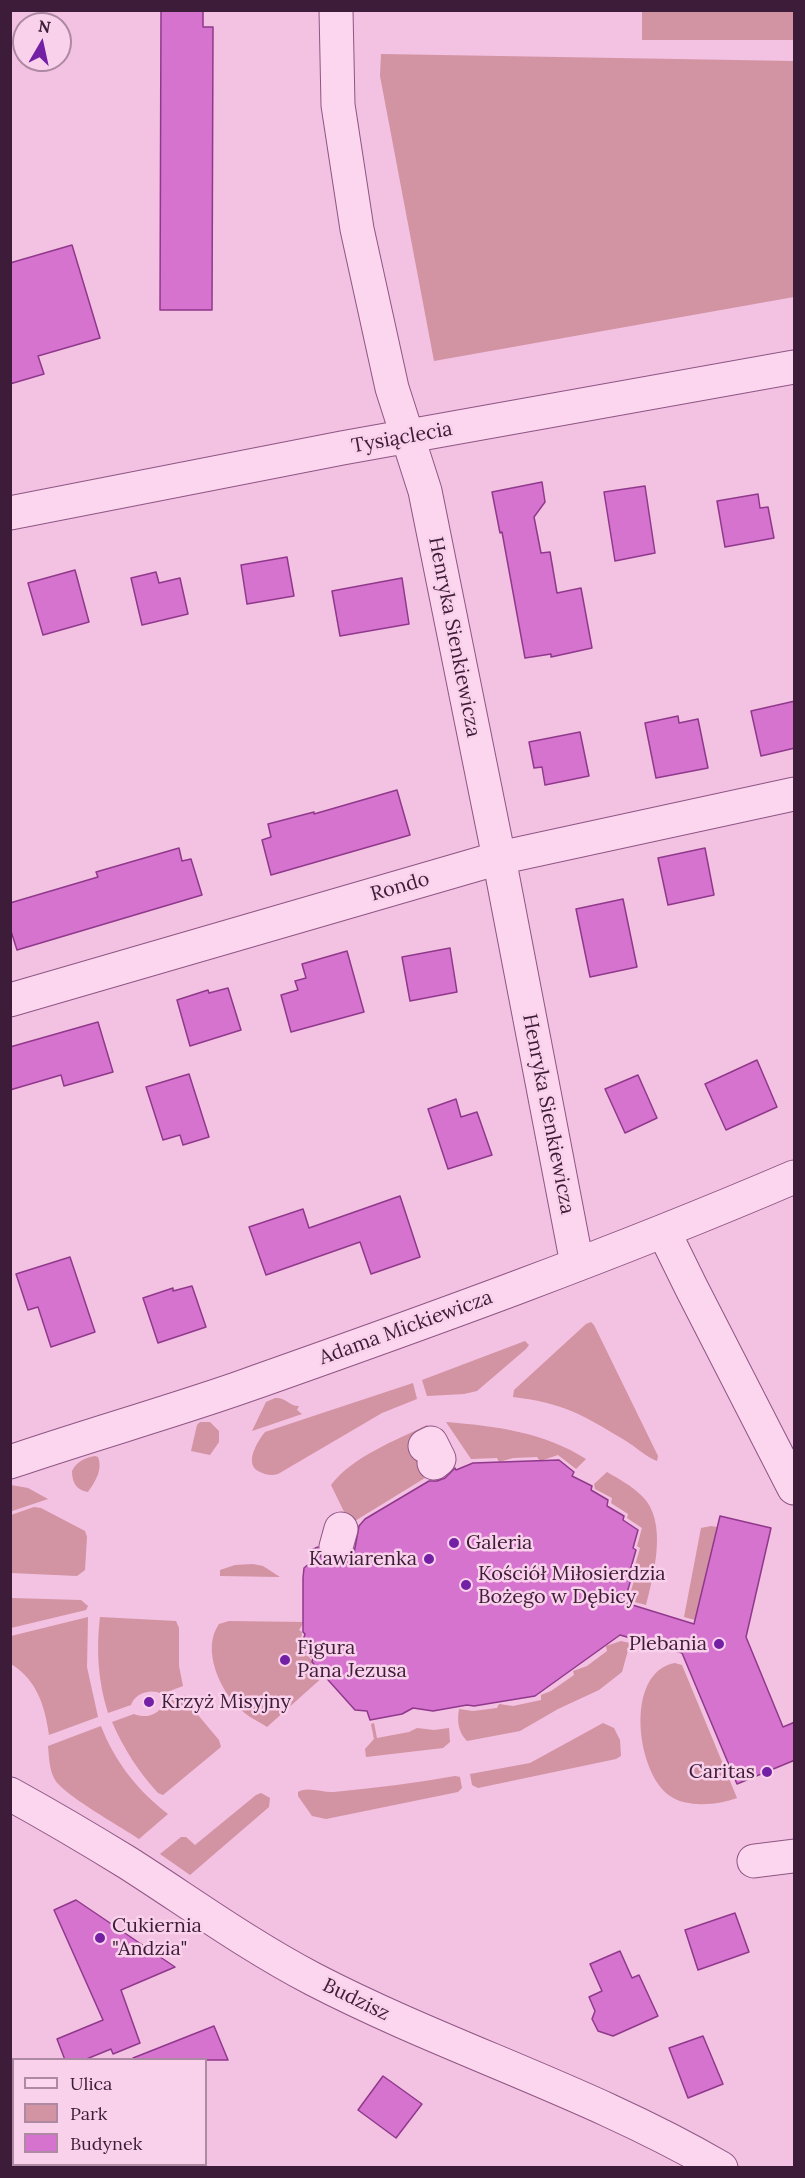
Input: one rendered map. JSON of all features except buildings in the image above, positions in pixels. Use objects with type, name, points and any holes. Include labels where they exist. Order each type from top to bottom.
[{"type":"street","name":"Henryka Sienkiewicza","points":[[336,10],[339,105],[357,229],[392,387],[406,438],[425,491],[577,1264]]},
{"type":"street","name":"Tysiąclecia","points":[[10,513],[330,450],[795,368]]},
{"type":"street","name":"Rondo","points":[[10,1000],[499,858],[795,794]]},
{"type":"street","name":"Adama Mickiewicza","points":[[10,1462],[237,1388],[664,1232],[795,1177]]},
{"type":"street","points":[[664,1232],[690,1287],[795,1488]]},
{"type":"street","name":"Budzisz","points":[[10,1794],[79,1833],[212,1920],[311,1978],[415,2028],[629,2120],[680,2144],[721,2168]]},
{"type":"street","points":[[754,1861],[795,1856]]},
{"type":"green space","points":[[642,11],[794,11],[794,40],[642,40]]},
{"type":"green space","points":[[381,54],[794,61],[794,297],[434,361],[380,76]]},
{"type":"green space","points":[[591,1322],[658,1456],[657,1461],[630,1443],[572,1411],[513,1397],[514,1390],[586,1324]]},
{"type":"green space","points":[[525,1341],[529,1345],[526,1349],[477,1391],[427,1396],[422,1380]]},
{"type":"green space","points":[[413,1383],[417,1399],[382,1413],[278,1474],[262,1473],[252,1464],[255,1447],[265,1432]]},
{"type":"green space","points":[[275,1398],[299,1406],[297,1410],[302,1414],[252,1431],[266,1402]]},
{"type":"green space","points":[[200,1422],[210,1422],[219,1431],[219,1442],[210,1455],[191,1451],[197,1425]]},
{"type":"green space","points":[[446,1422],[501,1428],[536,1436],[586,1459],[576,1469],[558,1455],[540,1461],[537,1457],[513,1458],[499,1462],[497,1458],[471,1459]]},
{"type":"green space","points":[[427,1425],[451,1462],[350,1524],[331,1485],[363,1457]]},
{"type":"green space","points":[[98,1457],[100,1467],[98,1476],[88,1492],[84,1491],[76,1485],[72,1471],[82,1460]]},
{"type":"green space","points":[[607,1472],[642,1496],[655,1519],[657,1548],[646,1605],[631,1601],[634,1591],[631,1591],[637,1570],[634,1569],[640,1548],[637,1546],[642,1528],[627,1518],[628,1514],[611,1503],[612,1498],[595,1489],[594,1484]]},
{"type":"green space","points":[[11,1485],[28,1488],[48,1499],[12,1511]]},
{"type":"green space","points":[[34,1507],[41,1508],[85,1531],[87,1537],[85,1570],[77,1576],[11,1573],[11,1515]]},
{"type":"green space","points":[[717,1527],[695,1620],[684,1617],[701,1528]]},
{"type":"green space","points":[[235,1565],[263,1566],[280,1577],[220,1576],[220,1570]]},
{"type":"green space","points":[[11,1598],[81,1600],[88,1606],[86,1610],[11,1628]]},
{"type":"green space","points":[[88,1617],[87,1667],[98,1717],[49,1735],[38,1695],[27,1678],[11,1664],[11,1636]]},
{"type":"green space","points":[[100,1617],[176,1621],[179,1628],[179,1666],[183,1686],[162,1694],[144,1693],[136,1697],[131,1705],[108,1713],[99,1665]]},
{"type":"green space","points":[[229,1621],[304,1622],[299,1630],[302,1632],[300,1650],[312,1661],[311,1666],[321,1668],[324,1676],[267,1727],[240,1709],[226,1692],[215,1669],[212,1657],[214,1634],[219,1624]]},
{"type":"green space","points":[[621,1641],[630,1643],[622,1672],[599,1690],[558,1709],[520,1731],[467,1741],[462,1734],[458,1722],[459,1709],[473,1711],[497,1708],[499,1704],[513,1706],[541,1700],[541,1695],[574,1675],[573,1671],[587,1666],[607,1651],[606,1646]]},
{"type":"green space","points":[[675,1663],[682,1665],[737,1798],[703,1804],[677,1800],[658,1784],[649,1767],[643,1746],[642,1703],[648,1684],[659,1670]]},
{"type":"green space","points":[[186,1695],[198,1715],[219,1740],[221,1747],[163,1795],[158,1793],[138,1768],[112,1722],[134,1714],[152,1715],[164,1703]]},
{"type":"green space","points":[[374,1723],[377,1738],[409,1732],[417,1728],[434,1730],[449,1728],[450,1742],[443,1748],[366,1757],[365,1749],[374,1739],[371,1724]]},
{"type":"green space","points":[[603,1723],[614,1728],[620,1740],[621,1756],[616,1759],[478,1788],[472,1785],[470,1774],[530,1763]]},
{"type":"green space","points":[[101,1726],[113,1752],[128,1775],[168,1814],[139,1839],[68,1793],[52,1774],[48,1746]]},
{"type":"green space","points":[[460,1777],[462,1788],[458,1792],[326,1819],[312,1816],[298,1796],[298,1792],[302,1790],[334,1792]]},
{"type":"green space","points":[[261,1793],[270,1798],[269,1807],[190,1875],[160,1854],[181,1837],[186,1837],[195,1845]]},
{"type":"place","name":"Galeria","points":[[454,1543]]},
{"type":"place","name":"Kawiarenka","points":[[429,1559]]},
{"type":"place","name":"Kościół Miłosierdzia Bożego w Dębicy","points":[[466,1585]]},
{"type":"place","name":"Plebania","points":[[719,1644]]},
{"type":"place","name":"Figura Pana Jezusa","points":[[285,1660]]},
{"type":"place","name":"Krzyż Misyjny","points":[[149,1702]]},
{"type":"place","name":"Caritas","points":[[767,1772]]},
{"type":"place","name":"Cukiernia \"Andzia\"","points":[[100,1938]]}]
